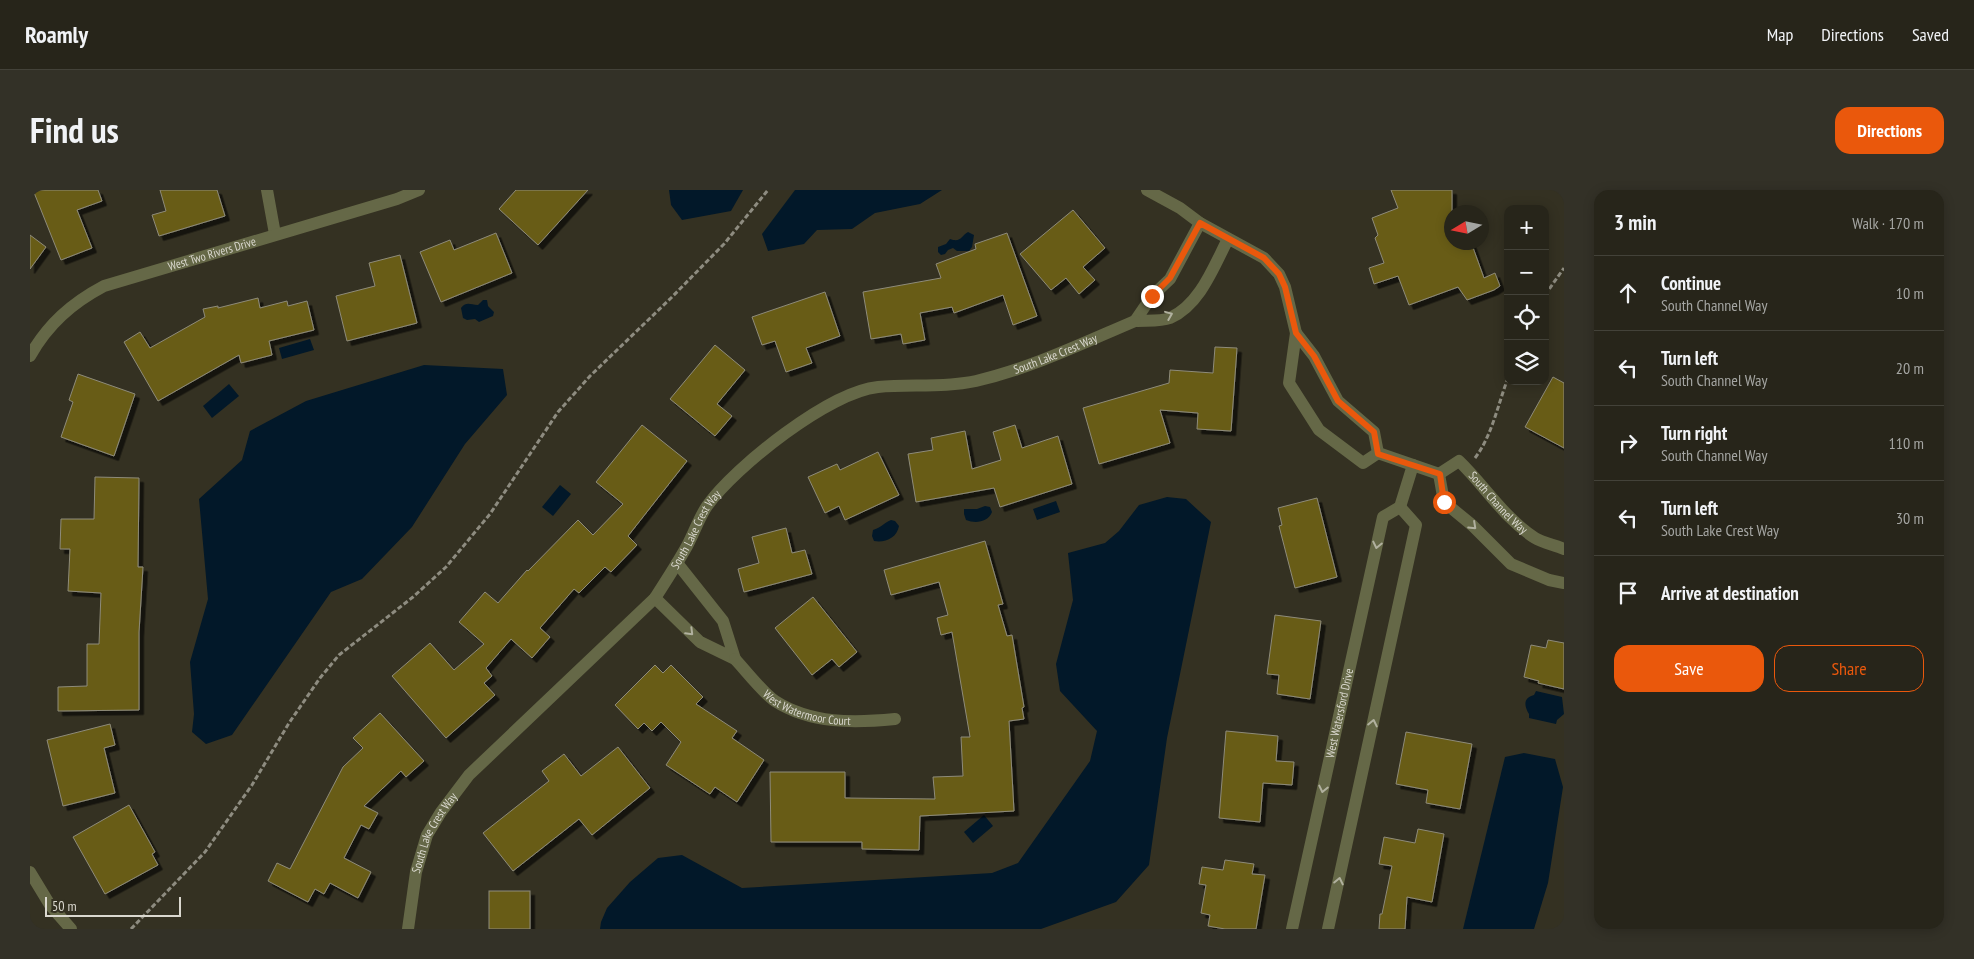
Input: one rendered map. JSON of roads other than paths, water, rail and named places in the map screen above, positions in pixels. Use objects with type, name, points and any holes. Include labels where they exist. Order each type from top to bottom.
[{"type":"street","points":[[267,190],[276,234]]},
{"type":"street","name":"West Two Rivers Drive","points":[[30,356],[40,338],[61,315],[81,298],[104,286],[397,199],[419,190]]},
{"type":"street","points":[[1147,190],[1180,208],[1200,223],[1264,258],[1279,274],[1285,287],[1296,333],[1289,384],[1320,430],[1363,463],[1378,454],[1440,474],[1444,502],[1472,525],[1511,564],[1549,580],[1564,583]]},
{"type":"street","points":[[1135,321],[1152,296],[1170,278],[1200,223]]},
{"type":"street","name":"South Lake Crest Way","points":[[408,929],[416,872],[426,835],[440,812],[469,775],[655,598],[678,563],[706,507],[750,461],[810,416],[843,398],[876,387],[928,386],[984,379],[1029,366],[1135,321],[1169,318],[1191,302],[1205,283],[1228,239]]},
{"type":"street","points":[[1296,333],[1314,356],[1338,401],[1374,432],[1378,454]]},
{"type":"street","name":"South Channel Way","points":[[1440,474],[1459,461],[1478,479],[1504,513],[1536,538],[1564,549]]},
{"type":"street","points":[[1328,929],[1416,525],[1400,506],[1413,465]]},
{"type":"street","name":"West Watersford Drive","points":[[1292,929],[1383,517],[1400,506]]},
{"type":"street","name":"West Watermoor Court","points":[[678,563],[723,621],[735,659]]},
{"type":"street","name":"West Watermoor Court","points":[[655,598],[700,642],[735,659],[774,700],[805,716],[854,723],[895,719]]},
{"type":"street","points":[[30,872],[50,905],[71,929]]},
{"type":"water","points":[[669,190],[743,190],[731,211],[682,220],[671,205]]},
{"type":"water","points":[[795,190],[942,190],[920,204],[875,213],[852,229],[817,230],[804,244],[768,251],[762,234]]},
{"type":"water","points":[[968,232],[974,235],[972,247],[969,251],[957,251],[953,248],[945,254],[941,255],[938,252],[938,247],[946,244],[950,239],[959,240]]},
{"type":"water","points":[[483,300],[487,300],[488,306],[494,312],[493,316],[479,322],[475,319],[467,320],[463,318],[461,308],[463,306],[467,304],[478,305]]},
{"type":"water","points":[[310,339],[314,350],[282,359],[279,348]]},
{"type":"water","points":[[424,365],[503,369],[507,395],[465,444],[412,527],[362,579],[331,592],[232,735],[206,744],[192,732],[194,714],[190,662],[208,599],[199,499],[242,460],[250,431],[306,401]]},
{"type":"water","points":[[229,384],[239,396],[212,418],[203,406]]},
{"type":"water","points":[[560,485],[571,494],[553,516],[542,507]]},
{"type":"water","points":[[1167,497],[1186,499],[1211,522],[1167,738],[1149,865],[1116,902],[1041,929],[600,929],[607,908],[630,882],[658,858],[682,855],[742,888],[992,873],[1018,863],[1090,761],[1097,731],[1060,691],[1056,664],[1073,600],[1068,553],[1105,543],[1119,531],[1139,505]]},
{"type":"water","points":[[1056,501],[1060,512],[1037,520],[1033,509]]},
{"type":"water","points":[[985,506],[990,507],[992,512],[988,518],[978,522],[966,520],[964,509],[977,509]]},
{"type":"water","points":[[891,520],[895,521],[899,526],[896,534],[890,539],[874,541],[872,536],[873,530]]},
{"type":"water","points":[[1536,691],[1562,697],[1564,714],[1557,720],[1556,724],[1529,718],[1526,700],[1534,695]]},
{"type":"water","points":[[1524,753],[1555,759],[1563,787],[1548,883],[1534,929],[1463,929],[1505,757]]},
{"type":"water","points":[[984,815],[993,826],[973,843],[964,832]]}]
